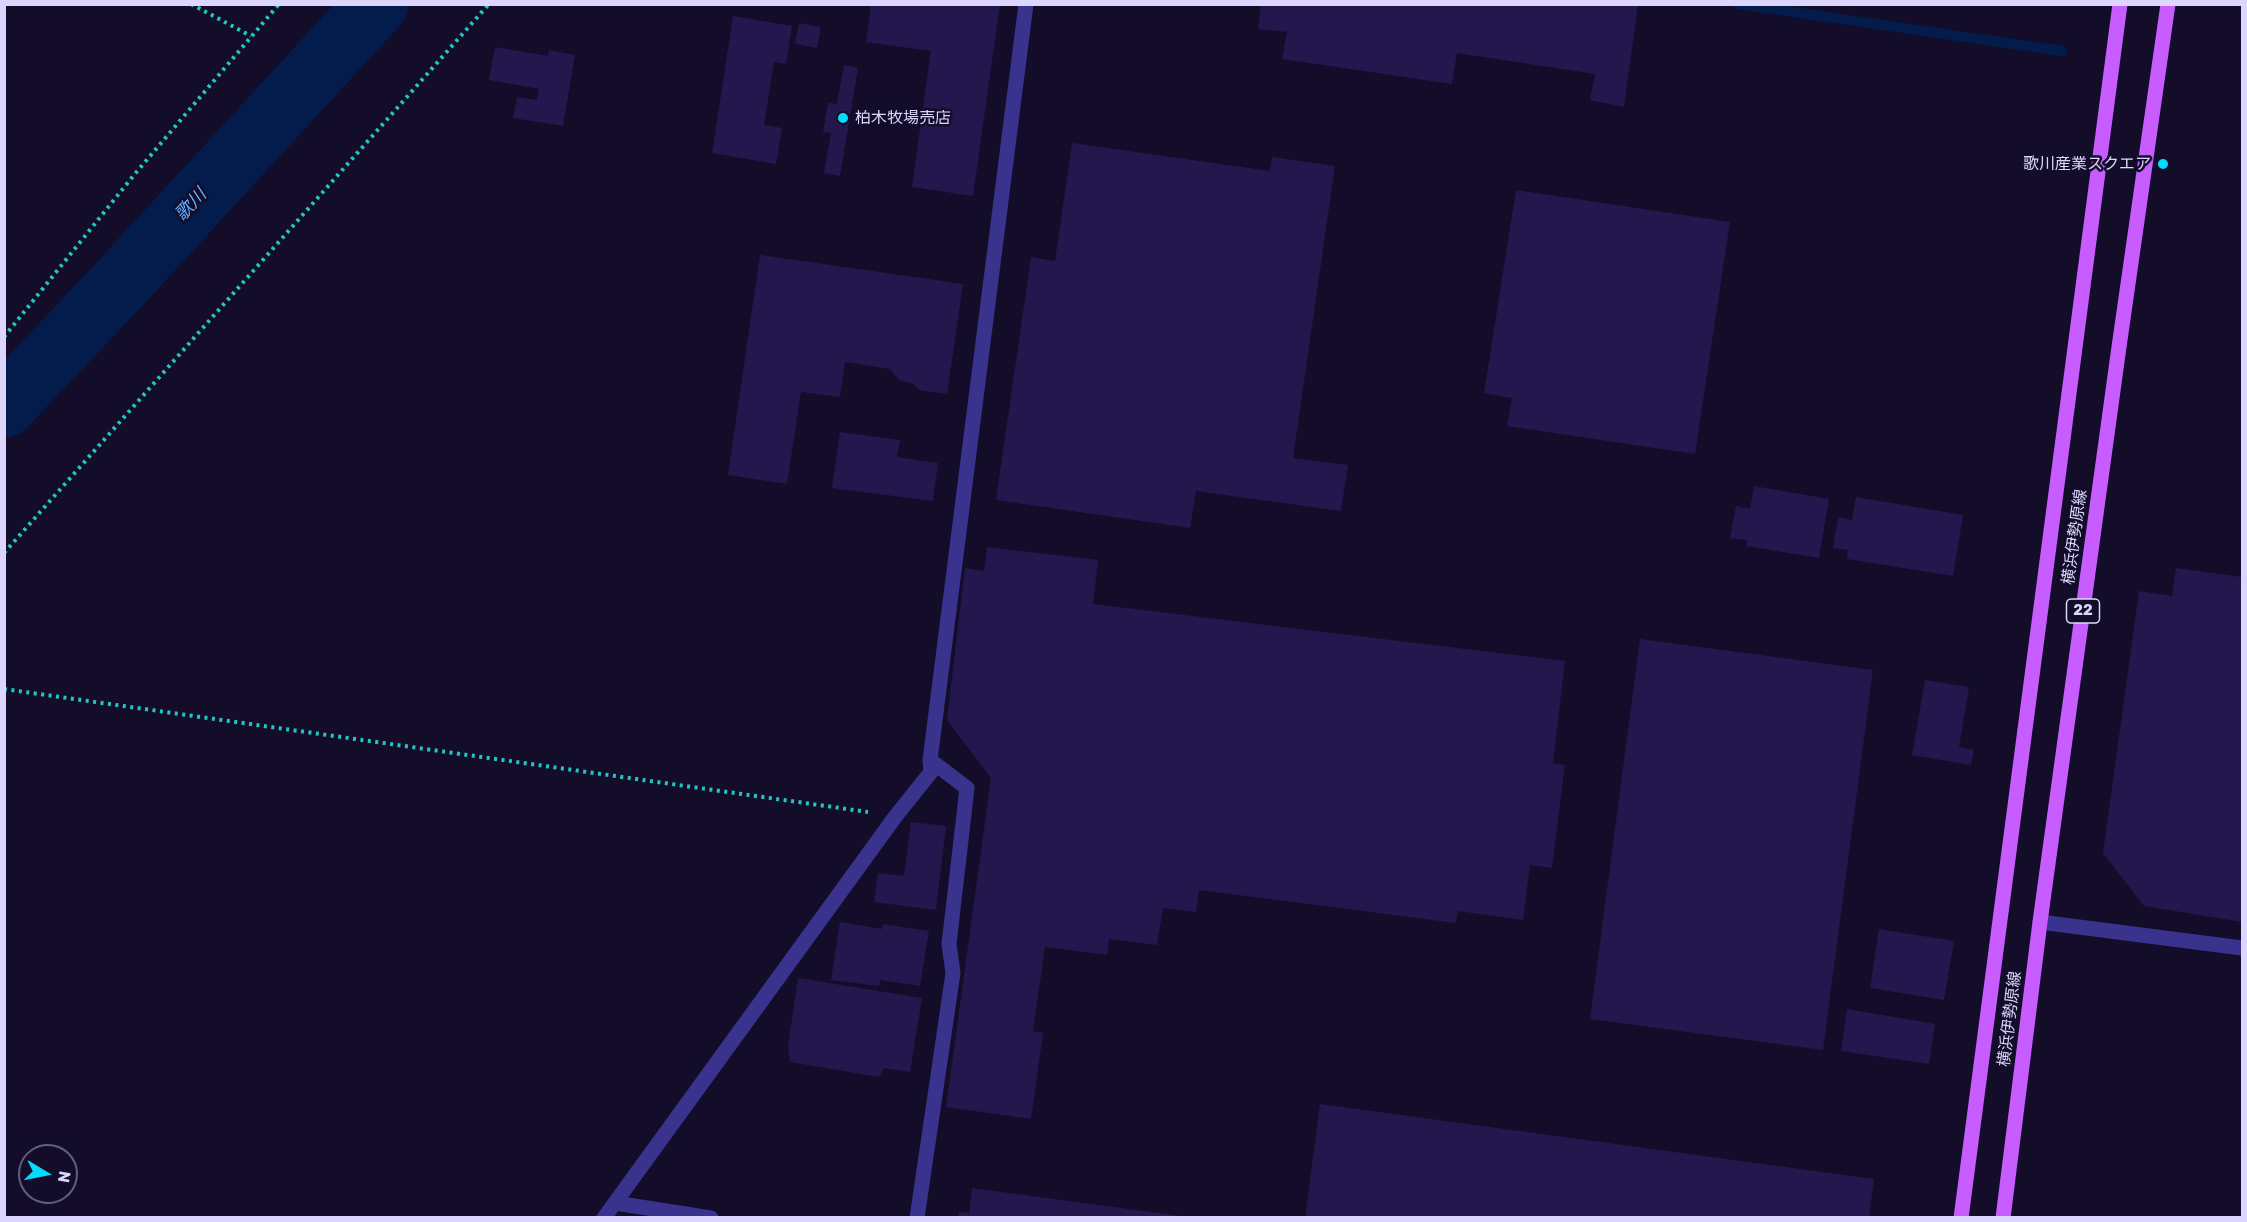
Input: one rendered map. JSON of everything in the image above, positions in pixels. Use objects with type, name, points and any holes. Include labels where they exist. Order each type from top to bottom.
[{"type":"main road","name":"横浜伊勢原線","points":[[1961,1218],[2120,4]]},
{"type":"main road","name":"横浜伊勢原線","points":[[2003,1218],[2040,922],[2168,4]]},
{"type":"street","points":[[604,1218],[895,816],[931,772],[930,760],[1026,4]]},
{"type":"street","points":[[916,1218],[953,973],[949,944],[967,788],[930,760]]},
{"type":"street","points":[[2040,922],[2242,948]]},
{"type":"street","points":[[615,1203],[711,1218]]},
{"type":"path","points":[[191,4],[251,36]]},
{"type":"path","points":[[4,337],[134,175],[279,4]]},
{"type":"path","points":[[4,553],[489,4]]},
{"type":"path","points":[[4,689],[895,816]]},
{"type":"building","points":[[871,4],[1000,4],[973,196],[912,187],[931,51],[866,42]]},
{"type":"building","points":[[1261,4],[1638,4],[1624,107],[1590,100],[1595,74],[1457,53],[1452,84],[1282,59],[1287,32],[1258,29]]},
{"type":"building","points":[[733,16],[792,26],[786,64],[774,62],[764,125],[782,128],[776,164],[712,153]]},
{"type":"building","points":[[799,23],[821,27],[817,48],[795,44]]},
{"type":"building","points":[[495,47],[548,56],[549,50],[575,55],[563,126],[513,118],[517,97],[537,100],[539,89],[489,80]]},
{"type":"building","points":[[844,65],[858,68],[840,176],[824,173],[831,133],[823,132],[828,103],[837,104]]},
{"type":"building","points":[[1072,143],[1270,171],[1272,157],[1335,166],[1293,458],[1348,465],[1341,511],[1196,491],[1190,528],[996,500],[1031,257],[1055,261]]},
{"type":"building","points":[[1516,190],[1730,222],[1695,454],[1507,426],[1512,398],[1484,393]]},
{"type":"building","points":[[760,255],[963,284],[947,394],[919,390],[913,383],[900,381],[890,369],[845,362],[840,397],[801,392],[787,484],[728,475]]},
{"type":"building","points":[[840,432],[900,440],[897,457],[938,463],[933,501],[832,488]]},
{"type":"building","points":[[1754,486],[1829,499],[1819,558],[1746,546],[1747,540],[1730,538],[1736,506],[1750,509]]},
{"type":"building","points":[[1856,497],[1963,515],[1953,576],[1847,559],[1848,550],[1833,548],[1838,517],[1852,520]]},
{"type":"building","points":[[987,547],[1098,560],[1093,604],[1565,661],[1553,763],[1565,765],[1552,868],[1530,865],[1523,920],[1458,911],[1456,923],[1199,890],[1196,912],[1163,908],[1157,945],[1109,939],[1107,955],[1045,947],[1033,1031],[1043,1033],[1031,1119],[946,1107],[991,778],[947,720],[965,568],[984,571]]},
{"type":"building","points":[[2176,568],[2242,577],[2242,922],[2144,906],[2103,853],[2139,591],[2172,596]]},
{"type":"building","points":[[1640,639],[1873,670],[1823,1050],[1590,1019]]},
{"type":"building","points":[[1925,680],[1969,687],[1959,747],[1974,750],[1971,765],[1912,755]]},
{"type":"building","points":[[911,822],[946,826],[936,910],[874,902],[878,873],[904,876]]},
{"type":"building","points":[[840,922],[882,929],[883,924],[929,931],[920,986],[880,980],[879,986],[831,980]]},
{"type":"building","points":[[1879,929],[1954,941],[1944,1000],[1870,988]]},
{"type":"building","points":[[798,978],[922,998],[910,1072],[884,1068],[879,1077],[790,1062],[788,1046]]},
{"type":"building","points":[[1847,1009],[1935,1024],[1929,1064],[1841,1051]]},
{"type":"building","points":[[1320,1104],[1874,1179],[1869,1218],[1305,1218]]},
{"type":"building","points":[[972,1188],[1181,1216],[1181,1218],[958,1218],[959,1212],[969,1213]]},
{"type":"waterway","name":"歌川","points":[[4,406],[377,4]]},
{"type":"waterway","points":[[1738,4],[2062,51]]},
{"type":"place","name":"柏木牧場売店","points":[[843,118]]},
{"type":"place","name":"歌川産業スクエア","points":[[2163,164]]}]
